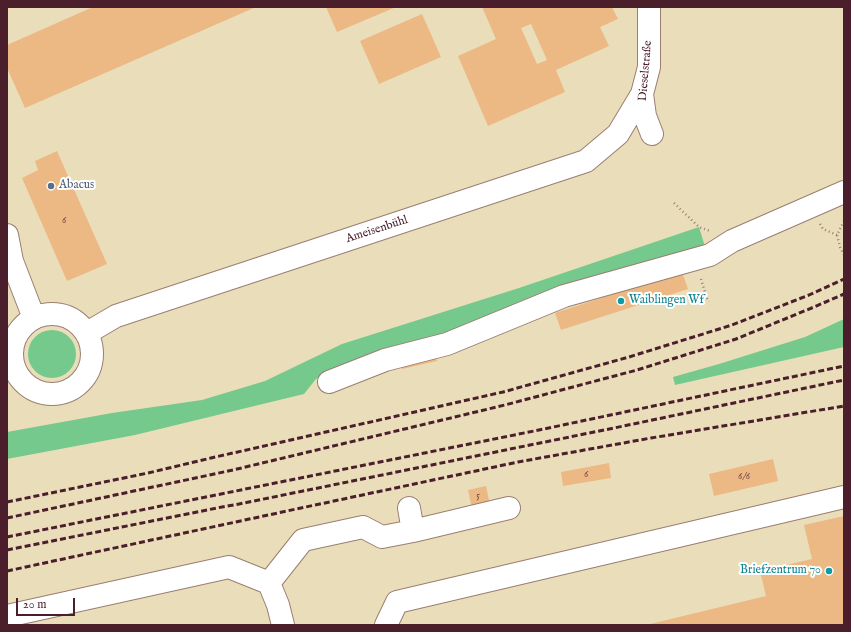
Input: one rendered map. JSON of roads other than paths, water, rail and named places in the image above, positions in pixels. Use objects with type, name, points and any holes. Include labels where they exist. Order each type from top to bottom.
[{"type":"street","name":"Dieselstraße","points":[[649,7],[649,67],[642,94],[645,116],[652,134]]},
{"type":"street","name":"Ameisenbühl","points":[[87,333],[116,316],[586,161],[618,134],[642,94]]},
{"type":"street","points":[[329,382],[384,360],[447,344],[564,296],[710,255],[732,241],[813,211],[844,192]]},
{"type":"street","points":[[7,235],[12,261],[34,318]]},
{"type":"street","points":[[54,314],[65,316],[74,321],[87,333],[92,346],[92,357],[90,367],[85,377],[78,385],[69,391],[59,394],[49,394],[38,392],[29,387],[14,384],[16,371],[12,362],[12,351],[18,332],[25,324],[34,318],[54,314]]},
{"type":"street","points":[[386,625],[397,602],[844,497]]},
{"type":"street","points":[[409,508],[413,531]]},
{"type":"street","points":[[269,583],[303,540],[363,527],[382,538],[509,508]]},
{"type":"street","points":[[7,616],[229,567],[269,583],[278,605],[283,625]]},
{"type":"railway","points":[[7,502],[148,473],[503,392],[629,357],[732,325],[809,295],[844,279]]},
{"type":"railway","points":[[7,518],[233,470],[505,405],[637,370],[736,339],[844,294]]},
{"type":"railway","points":[[7,537],[539,430],[844,366]]},
{"type":"railway","points":[[7,550],[614,428],[844,380]]},
{"type":"railway","points":[[7,571],[518,462],[844,406]]},
{"type":"place","name":"Abacus","points":[[51,186]]},
{"type":"place","name":"Waiblingen Wf","points":[[621,301]]},
{"type":"place","name":"Briefzentrum 70","points":[[829,571]]}]
